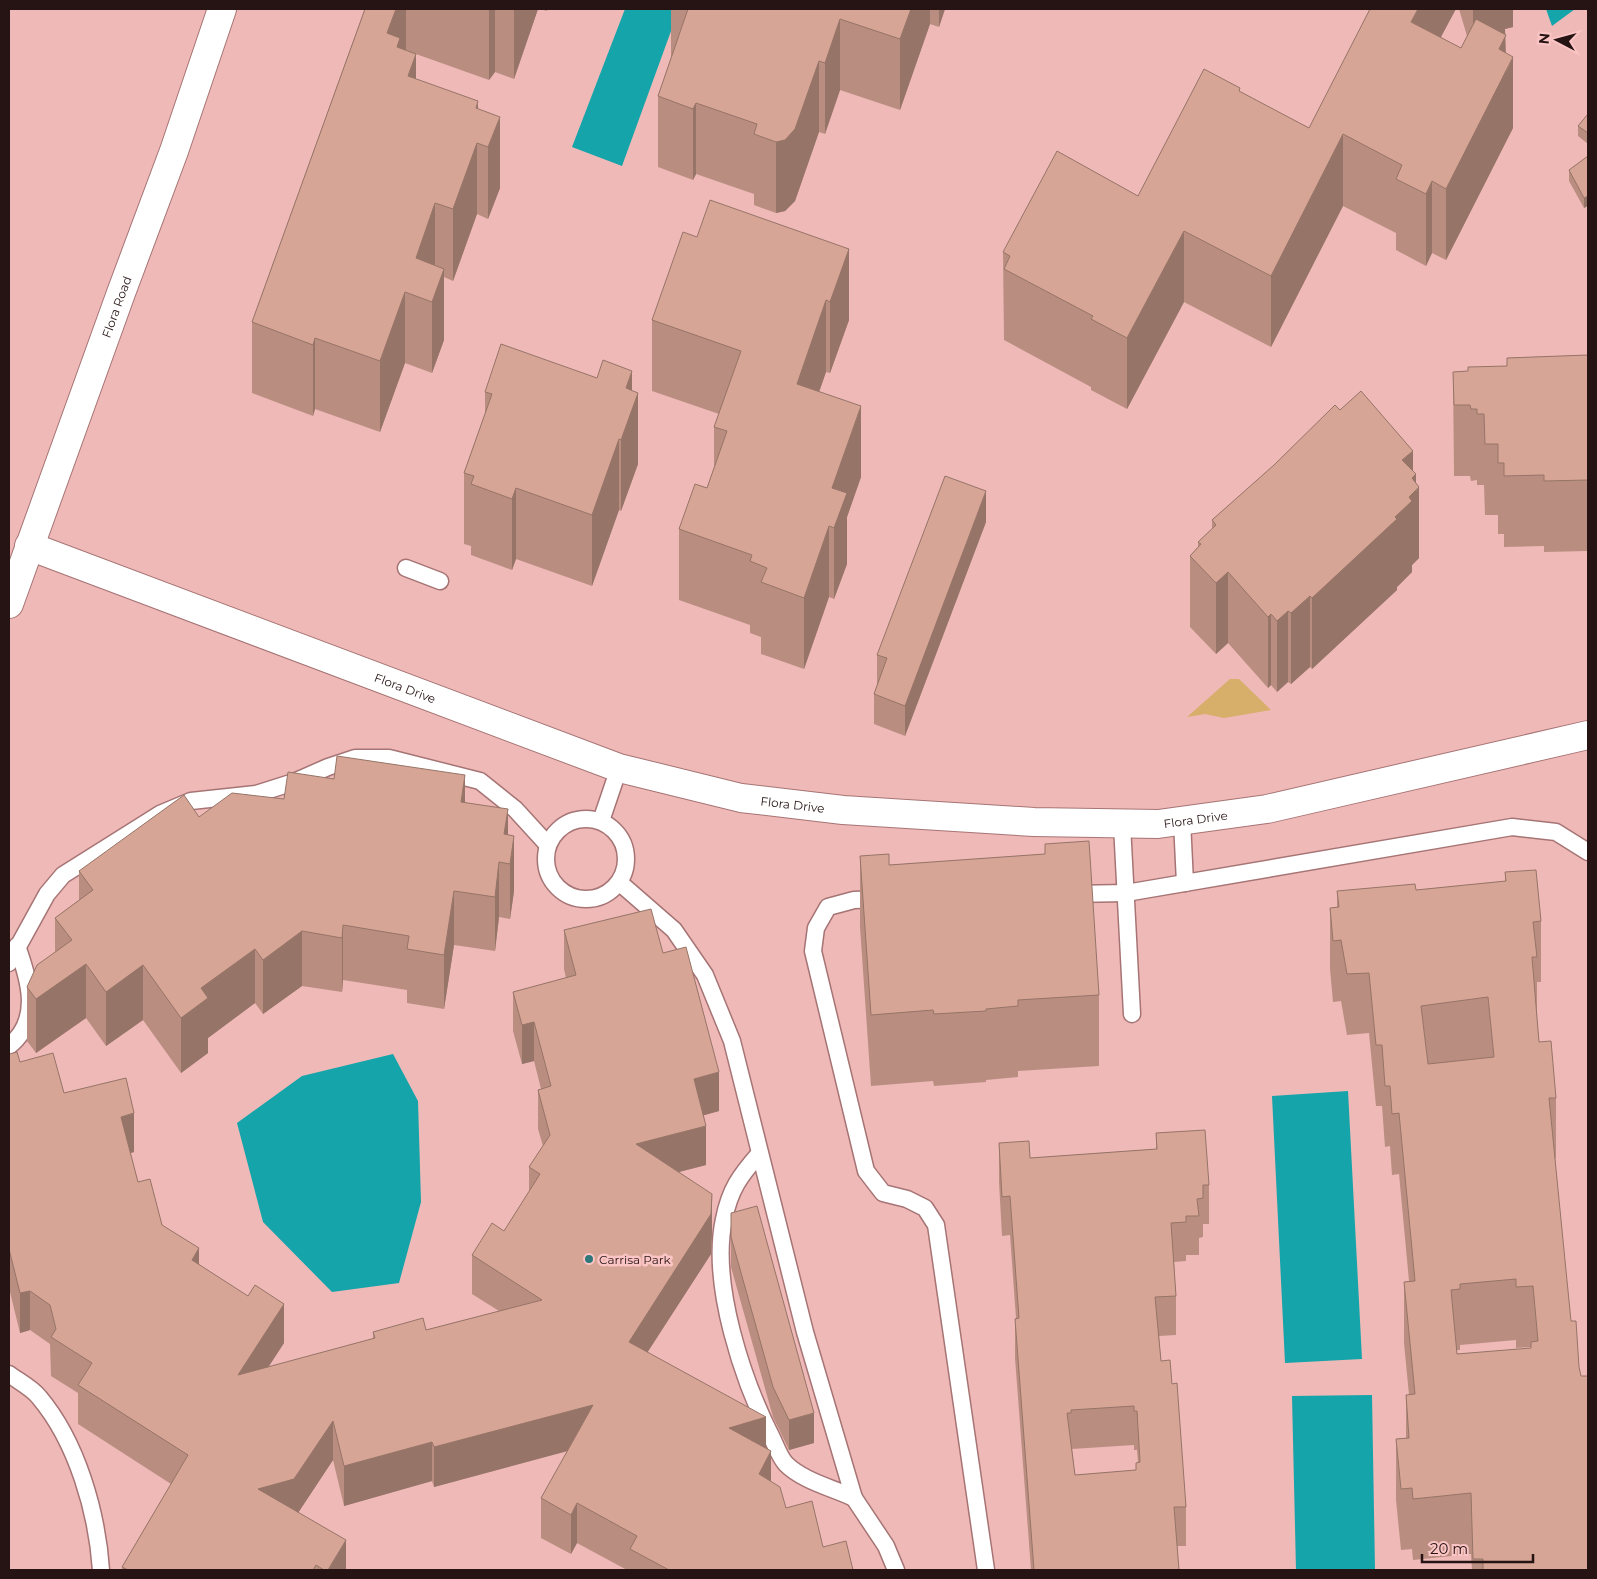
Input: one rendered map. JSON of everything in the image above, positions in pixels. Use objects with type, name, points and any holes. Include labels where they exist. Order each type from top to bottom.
[{"type":"street","name":"Flora Road","points":[[9,604],[174,151],[222,9]]},
{"type":"street","name":"Flora Drive","points":[[29,546],[619,768],[741,798],[843,810],[1034,822],[1122,825],[1158,824],[1267,808],[1588,735]]},
{"type":"lane","points":[[406,568],[440,581]]},
{"type":"lane","points":[[9,963],[47,894],[62,875],[160,814],[191,801],[256,794],[294,782],[328,767],[355,758],[389,758],[480,781],[514,809],[547,844]]},
{"type":"lane","points":[[601,821],[619,768]]},
{"type":"lane","points":[[585,818],[601,821],[616,831],[624,847],[626,865],[620,882],[607,894],[591,900],[575,899],[560,891],[549,878],[545,861],[547,844],[556,830],[569,821],[585,818]]},
{"type":"lane","points":[[1182,821],[1185,883]]},
{"type":"lane","points":[[1122,825],[1132,1014]]},
{"type":"lane","points":[[1058,895],[1126,893],[1512,828],[1556,832],[1588,852]]},
{"type":"lane","points":[[620,882],[674,930],[705,975],[732,1041],[805,1332],[854,1498],[886,1546],[896,1570]]},
{"type":"lane","points":[[893,899],[854,900],[828,908],[816,928],[813,951],[866,1171],[883,1193],[907,1199],[925,1208],[936,1225],[986,1570]]},
{"type":"lane","points":[[9,1046],[16,1040],[27,1023],[30,1005],[29,979],[17,946]]},
{"type":"lane","points":[[759,1154],[736,1181],[723,1220],[721,1262],[725,1304],[759,1412],[785,1463],[797,1472],[854,1498]]},
{"type":"lane","points":[[9,1374],[39,1395],[72,1446],[98,1536],[101,1570]]},
{"type":"shaded area","points":[[1230,679],[1239,679],[1271,710],[1224,718],[1205,714],[1187,717]]},
{"type":"water","points":[[625,9],[679,9],[622,166],[572,147]]},
{"type":"water","points":[[1546,9],[1575,9],[1552,26]]},
{"type":"water","points":[[393,1054],[418,1101],[421,1202],[399,1283],[332,1292],[263,1222],[237,1123],[302,1076]]},
{"type":"water","points":[[1348,1091],[1362,1359],[1285,1363],[1272,1096]]},
{"type":"water","points":[[1372,1395],[1375,1570],[1296,1570],[1292,1396]]},
{"type":"building","points":[[365,9],[396,9],[387,33],[400,38],[397,47],[416,54],[408,76],[478,101],[476,108],[500,117],[488,147],[477,143],[453,209],[435,203],[416,258],[444,269],[432,302],[405,292],[380,361],[315,338],[313,345],[252,322]]},
{"type":"building","points":[[688,9],[911,9],[900,39],[840,19],[825,63],[819,61],[795,129],[785,140],[776,142],[754,134],[757,124],[696,103],[693,109],[658,96]]},
{"type":"building","points":[[1370,9],[1418,9],[1411,22],[1461,48],[1476,19],[1506,35],[1499,49],[1513,57],[1446,189],[1432,181],[1426,194],[1396,179],[1402,165],[1343,134],[1271,276],[1184,231],[1127,338],[1091,319],[1093,316],[1004,269],[1010,256],[1003,252],[1057,151],[1138,196],[1204,69],[1240,88],[1239,91],[1309,128]]},
{"type":"building","points":[[1588,114],[1588,133],[1578,126]]},
{"type":"building","points":[[1588,156],[1588,196],[1584,198],[1569,170]]},
{"type":"building","points":[[710,200],[849,249],[830,302],[826,300],[797,384],[861,406],[832,488],[847,493],[834,528],[829,526],[804,598],[761,582],[767,568],[750,561],[752,555],[679,529],[695,484],[707,488],[727,431],[714,427],[741,351],[652,320],[683,232],[697,237]]},
{"type":"building","points":[[501,344],[597,378],[603,360],[632,371],[626,388],[638,393],[621,440],[619,439],[592,515],[516,488],[512,499],[471,484],[474,476],[464,473],[492,394],[485,392]]},
{"type":"building","points":[[1588,355],[1588,480],[1544,481],[1544,475],[1504,476],[1504,463],[1498,463],[1498,444],[1485,444],[1484,414],[1477,414],[1477,409],[1471,409],[1470,405],[1454,405],[1453,372],[1468,371],[1468,367],[1507,366],[1507,358]]},
{"type":"building","points":[[1361,391],[1413,451],[1402,460],[1416,474],[1412,478],[1419,487],[1409,497],[1412,501],[1395,517],[1397,519],[1312,598],[1310,596],[1291,613],[1288,611],[1277,621],[1271,614],[1268,617],[1228,572],[1216,583],[1190,556],[1201,544],[1198,542],[1216,525],[1212,520],[1274,465],[1335,405],[1340,410]]},
{"type":"building","points":[[945,476],[986,491],[905,706],[874,694],[887,658],[877,655]]},
{"type":"building","points":[[337,756],[465,775],[461,802],[508,809],[504,834],[514,836],[510,864],[499,862],[495,897],[454,891],[444,955],[407,949],[409,936],[343,925],[342,938],[302,931],[263,960],[255,949],[201,988],[208,998],[181,1018],[143,965],[106,992],[86,964],[36,999],[27,987],[37,965],[72,940],[55,918],[93,890],[79,871],[184,795],[199,817],[232,793],[284,799],[288,772],[334,779]]},
{"type":"building","points":[[1089,841],[1099,995],[1018,1000],[1018,1006],[986,1009],[986,1011],[934,1014],[933,1010],[871,1015],[860,856],[889,854],[889,865],[1045,854],[1045,844]]},
{"type":"building","points":[[1536,870],[1541,921],[1533,922],[1537,957],[1532,957],[1539,1042],[1551,1041],[1556,1098],[1549,1098],[1571,1321],[1576,1321],[1581,1376],[1588,1376],[1588,1570],[1483,1570],[1483,1559],[1473,1559],[1471,1493],[1413,1499],[1412,1488],[1401,1489],[1396,1439],[1409,1438],[1406,1395],[1415,1394],[1404,1282],[1415,1281],[1399,1113],[1392,1114],[1390,1086],[1385,1086],[1382,1045],[1376,1045],[1369,973],[1347,974],[1341,940],[1333,941],[1330,908],[1339,907],[1337,891],[1415,884],[1416,890],[1506,881],[1505,872]],"holes":[[[1488,997],[1494,1057],[1428,1064],[1421,1006]],[[1516,1279],[1516,1287],[1533,1286],[1538,1341],[1531,1342],[1531,1348],[1457,1354],[1451,1290],[1460,1289],[1460,1284]]]},
{"type":"building","name":"Carrisa Park","points":[[651,909],[663,953],[686,947],[719,1072],[694,1079],[706,1126],[636,1144],[712,1194],[711,1214],[629,1342],[766,1417],[729,1428],[771,1451],[759,1474],[780,1487],[786,1508],[812,1501],[823,1547],[846,1541],[853,1570],[669,1570],[630,1549],[637,1536],[577,1503],[571,1515],[541,1498],[593,1405],[434,1447],[432,1442],[344,1466],[333,1421],[294,1479],[258,1489],[346,1540],[328,1570],[324,1570],[316,1565],[313,1570],[128,1570],[122,1567],[188,1455],[78,1385],[92,1363],[51,1337],[56,1329],[50,1305],[30,1291],[20,1293],[9,1249],[9,1054],[17,1052],[20,1062],[53,1053],[64,1093],[126,1078],[134,1113],[121,1117],[138,1182],[150,1179],[162,1225],[199,1248],[192,1260],[248,1296],[255,1285],[284,1304],[238,1375],[375,1338],[373,1332],[423,1318],[426,1330],[542,1300],[472,1255],[492,1223],[504,1231],[540,1174],[529,1167],[550,1135],[538,1090],[551,1086],[534,1022],[522,1025],[513,992],[576,975],[564,930]]},
{"type":"building","points":[[1205,1130],[1209,1185],[1203,1185],[1203,1198],[1197,1199],[1199,1216],[1186,1216],[1186,1222],[1171,1223],[1176,1296],[1155,1297],[1161,1361],[1170,1360],[1172,1384],[1177,1383],[1186,1507],[1174,1507],[1179,1570],[1034,1570],[1015,1319],[1019,1318],[1010,1196],[1002,1197],[999,1143],[1029,1141],[1030,1158],[1157,1149],[1156,1133]],"holes":[[[1134,1406],[1134,1411],[1137,1411],[1140,1462],[1136,1463],[1136,1470],[1075,1475],[1067,1413],[1071,1413],[1071,1410]]]},
{"type":"building","points":[[757,1206],[814,1413],[789,1420],[773,1387],[731,1237],[731,1213]]},
{"type":"place","name":"Carrisa Park","points":[[589,1259]]}]
